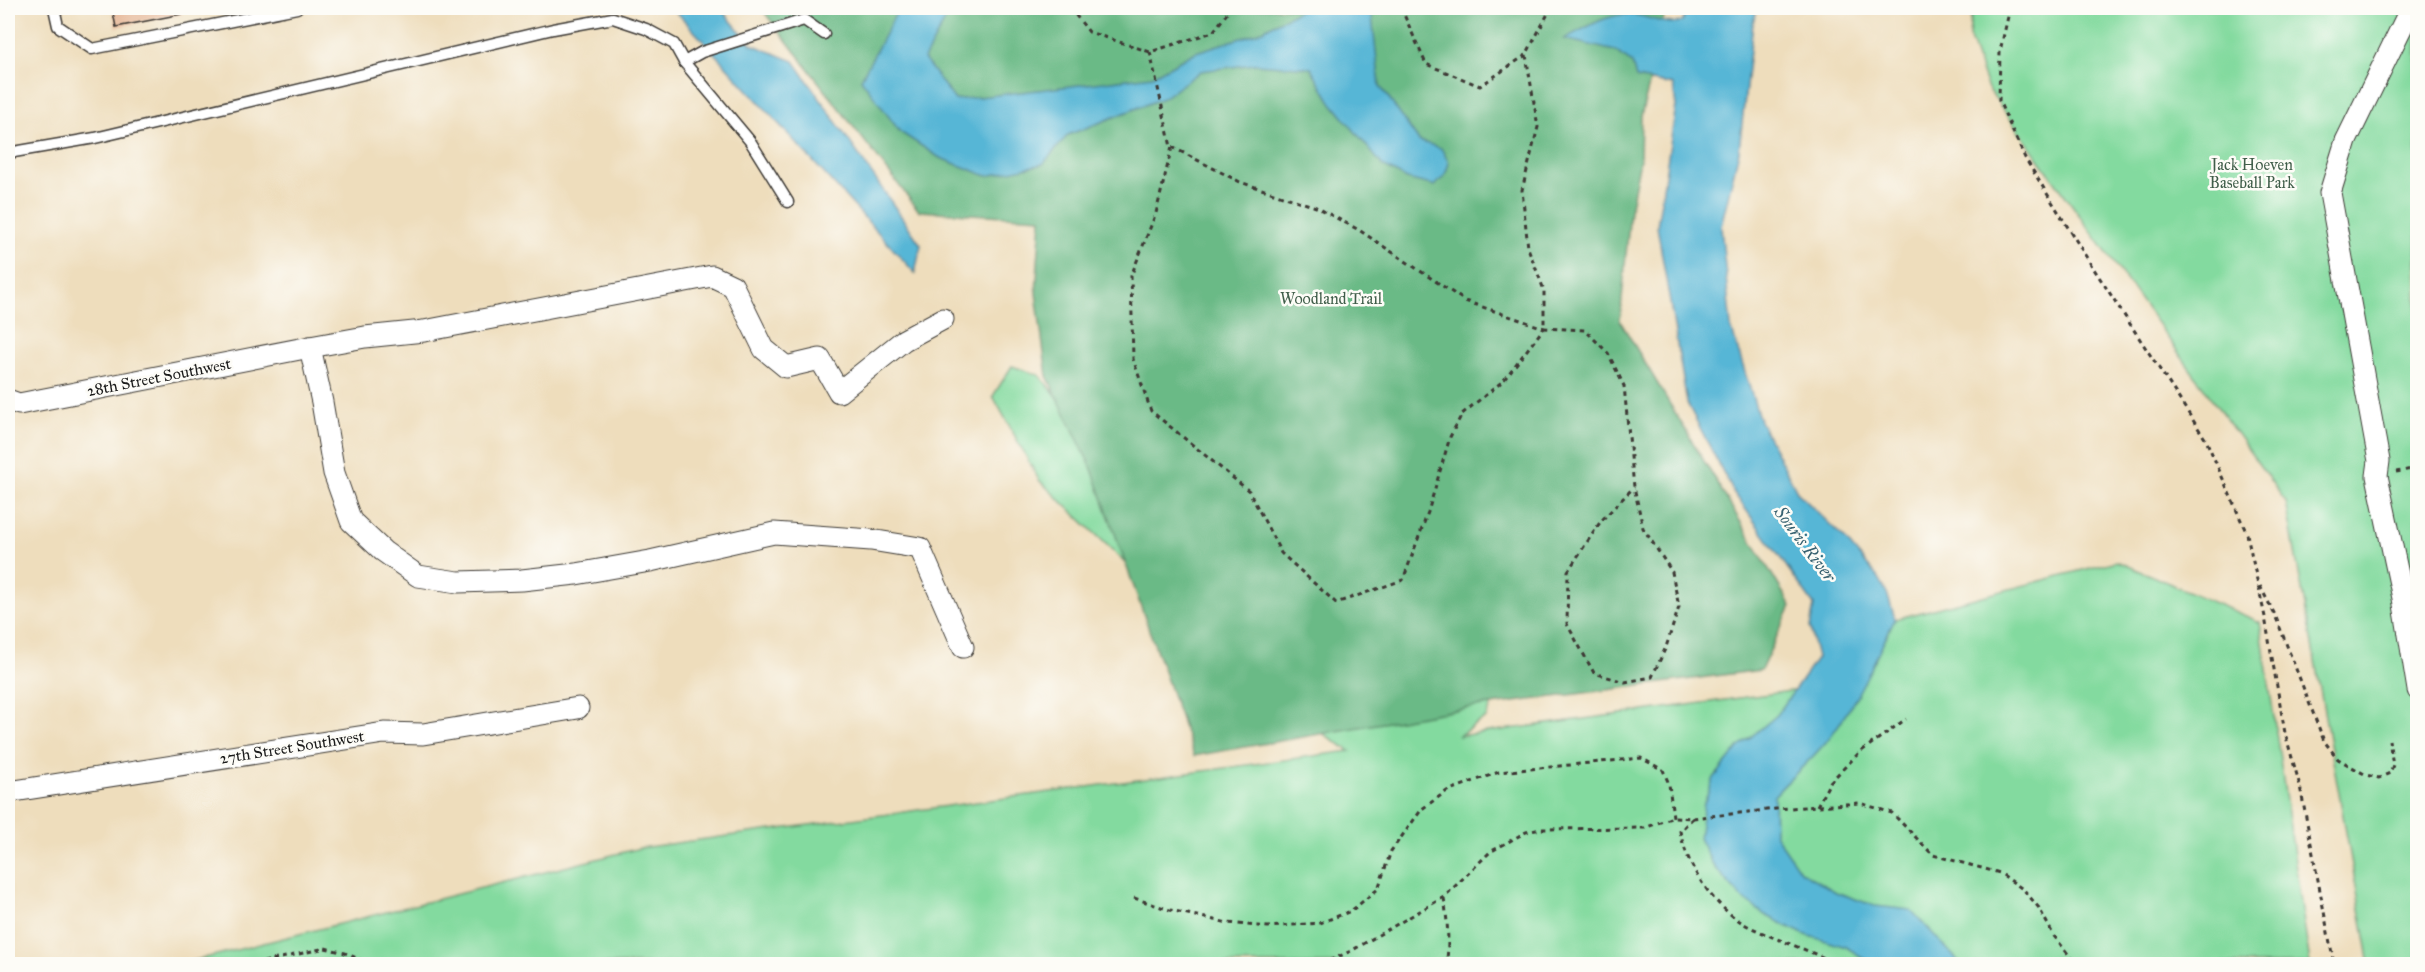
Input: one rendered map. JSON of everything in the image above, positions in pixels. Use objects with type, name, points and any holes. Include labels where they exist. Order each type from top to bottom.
[{"type":"street","points":[[2411,8],[2346,141],[2330,193],[2379,461],[2377,476],[2403,598],[2418,690]]},
{"type":"street","name":"28th Street Southwest","points":[[8,400],[19,404],[310,347],[365,337],[424,331],[712,276],[733,286],[764,349],[786,367],[820,359],[839,392],[904,340],[943,319]]},
{"type":"street","points":[[310,347],[334,473],[351,521],[383,551],[418,576],[458,582],[522,580],[576,574],[650,561],[774,533],[871,540],[920,548],[963,647]]},
{"type":"street","name":"27th Street Southwest","points":[[8,792],[384,733],[423,734],[578,708]]},
{"type":"lane","points":[[54,8],[58,26],[92,49],[297,8]]},
{"type":"lane","points":[[8,153],[95,138],[553,29],[614,18],[646,29],[674,44],[684,63],[750,141],[788,202]]},
{"type":"lane","points":[[684,63],[702,52],[804,20],[824,34]]},
{"type":"path","points":[[1070,8],[1089,32],[1150,52],[1213,32],[1232,8]]},
{"type":"path","points":[[1401,8],[1426,64],[1480,86],[1526,55],[1551,8]]},
{"type":"path","points":[[2010,8],[2000,51],[1999,101],[2025,158],[2090,263],[2206,440],[2247,534],[2258,582],[2285,733],[2300,786],[2334,964]]},
{"type":"path","points":[[1150,52],[1172,147],[1156,213],[1131,276],[1133,359],[1151,411],[1249,491],[1281,553],[1336,603],[1403,580],[1428,512],[1454,429],[1462,414],[1503,381],[1544,328],[1544,290],[1528,248],[1522,190],[1539,127],[1526,55]]},
{"type":"path","points":[[1172,147],[1240,182],[1316,207],[1359,230],[1466,301],[1544,328],[1585,330],[1608,353],[1624,386],[1634,487],[1643,528],[1672,572],[1679,607],[1666,647],[1652,677],[1625,682],[1594,673],[1567,624],[1568,571],[1600,521],[1634,487]]},
{"type":"path","points":[[2258,582],[2275,615],[2324,741],[2338,759],[2366,775],[2379,778],[2390,773],[2393,765],[2389,740]]},
{"type":"path","points":[[1817,806],[1830,782],[1860,752],[1906,719]]},
{"type":"path","points":[[1134,898],[1170,910],[1228,923],[1268,927],[1320,924],[1352,911],[1378,889],[1390,851],[1422,808],[1447,791],[1499,772],[1641,758],[1663,770],[1669,784],[1673,817]]},
{"type":"path","points":[[1322,964],[1351,951],[1444,897],[1490,852],[1526,832],[1541,829],[1646,828],[1673,817],[1693,818],[1860,803],[1892,813],[1933,855],[2000,873],[2024,891],[2039,908],[2055,936],[2076,964]]},
{"type":"path","points":[[1693,818],[1680,831],[1683,848],[1692,867],[1708,890],[1747,925],[1829,960],[1830,964]]},
{"type":"path","points":[[1444,897],[1447,918],[1448,955],[1446,964]]},
{"type":"path","points":[[255,964],[325,948],[372,964]]},
{"type":"green space","name":"Woodland Trail","points":[[761,8],[1665,8],[1659,46],[1641,116],[1640,160],[1630,211],[1620,321],[1791,606],[1761,670],[1468,708],[1194,756],[1092,469],[1047,376],[1036,293],[1041,218],[919,211]]},
{"type":"green space","name":"Jack Hoeven Baseball Park","points":[[1972,8],[2417,8],[2417,964],[2370,964],[2286,502],[1987,87],[1969,36]]},
{"type":"green space","points":[[1012,366],[1039,375],[1170,531],[1515,651],[1486,718],[1458,736],[1798,690],[1895,619],[2117,561],[2260,622],[2310,964],[181,964],[640,848],[1350,751],[1265,696],[1039,480],[993,396]]},
{"type":"water","points":[[673,8],[720,8],[751,44],[794,61],[921,245],[915,273]]},
{"type":"water","points":[[899,8],[952,8],[924,59],[955,100],[1152,76],[1196,52],[1257,33],[1304,8],[1371,8],[1380,86],[1419,141],[1441,148],[1449,163],[1445,175],[1435,186],[1407,179],[1383,166],[1331,102],[1311,68],[1255,64],[1201,71],[1163,98],[1068,135],[1043,164],[987,176],[940,158],[900,132],[861,79]]},
{"type":"water","name":"Souris River","points":[[1689,8],[1757,8],[1753,23],[1739,151],[1721,226],[1731,327],[1760,421],[1798,493],[1844,538],[1879,579],[1887,593],[1895,619],[1864,682],[1837,728],[1820,749],[1774,796],[1775,834],[1800,871],[1836,892],[1875,906],[1911,910],[1961,964],[1873,964],[1846,947],[1803,934],[1765,915],[1742,898],[1714,867],[1699,838],[1704,803],[1714,778],[1739,747],[1777,715],[1817,658],[1810,628],[1814,605],[1734,493],[1687,403],[1657,226],[1676,106],[1673,85],[1636,78],[1632,63],[1615,51],[1564,39],[1598,21],[1626,14],[1663,22],[1682,22]]},
{"type":"building","points":[[112,8],[181,8],[182,14],[116,27]]}]
